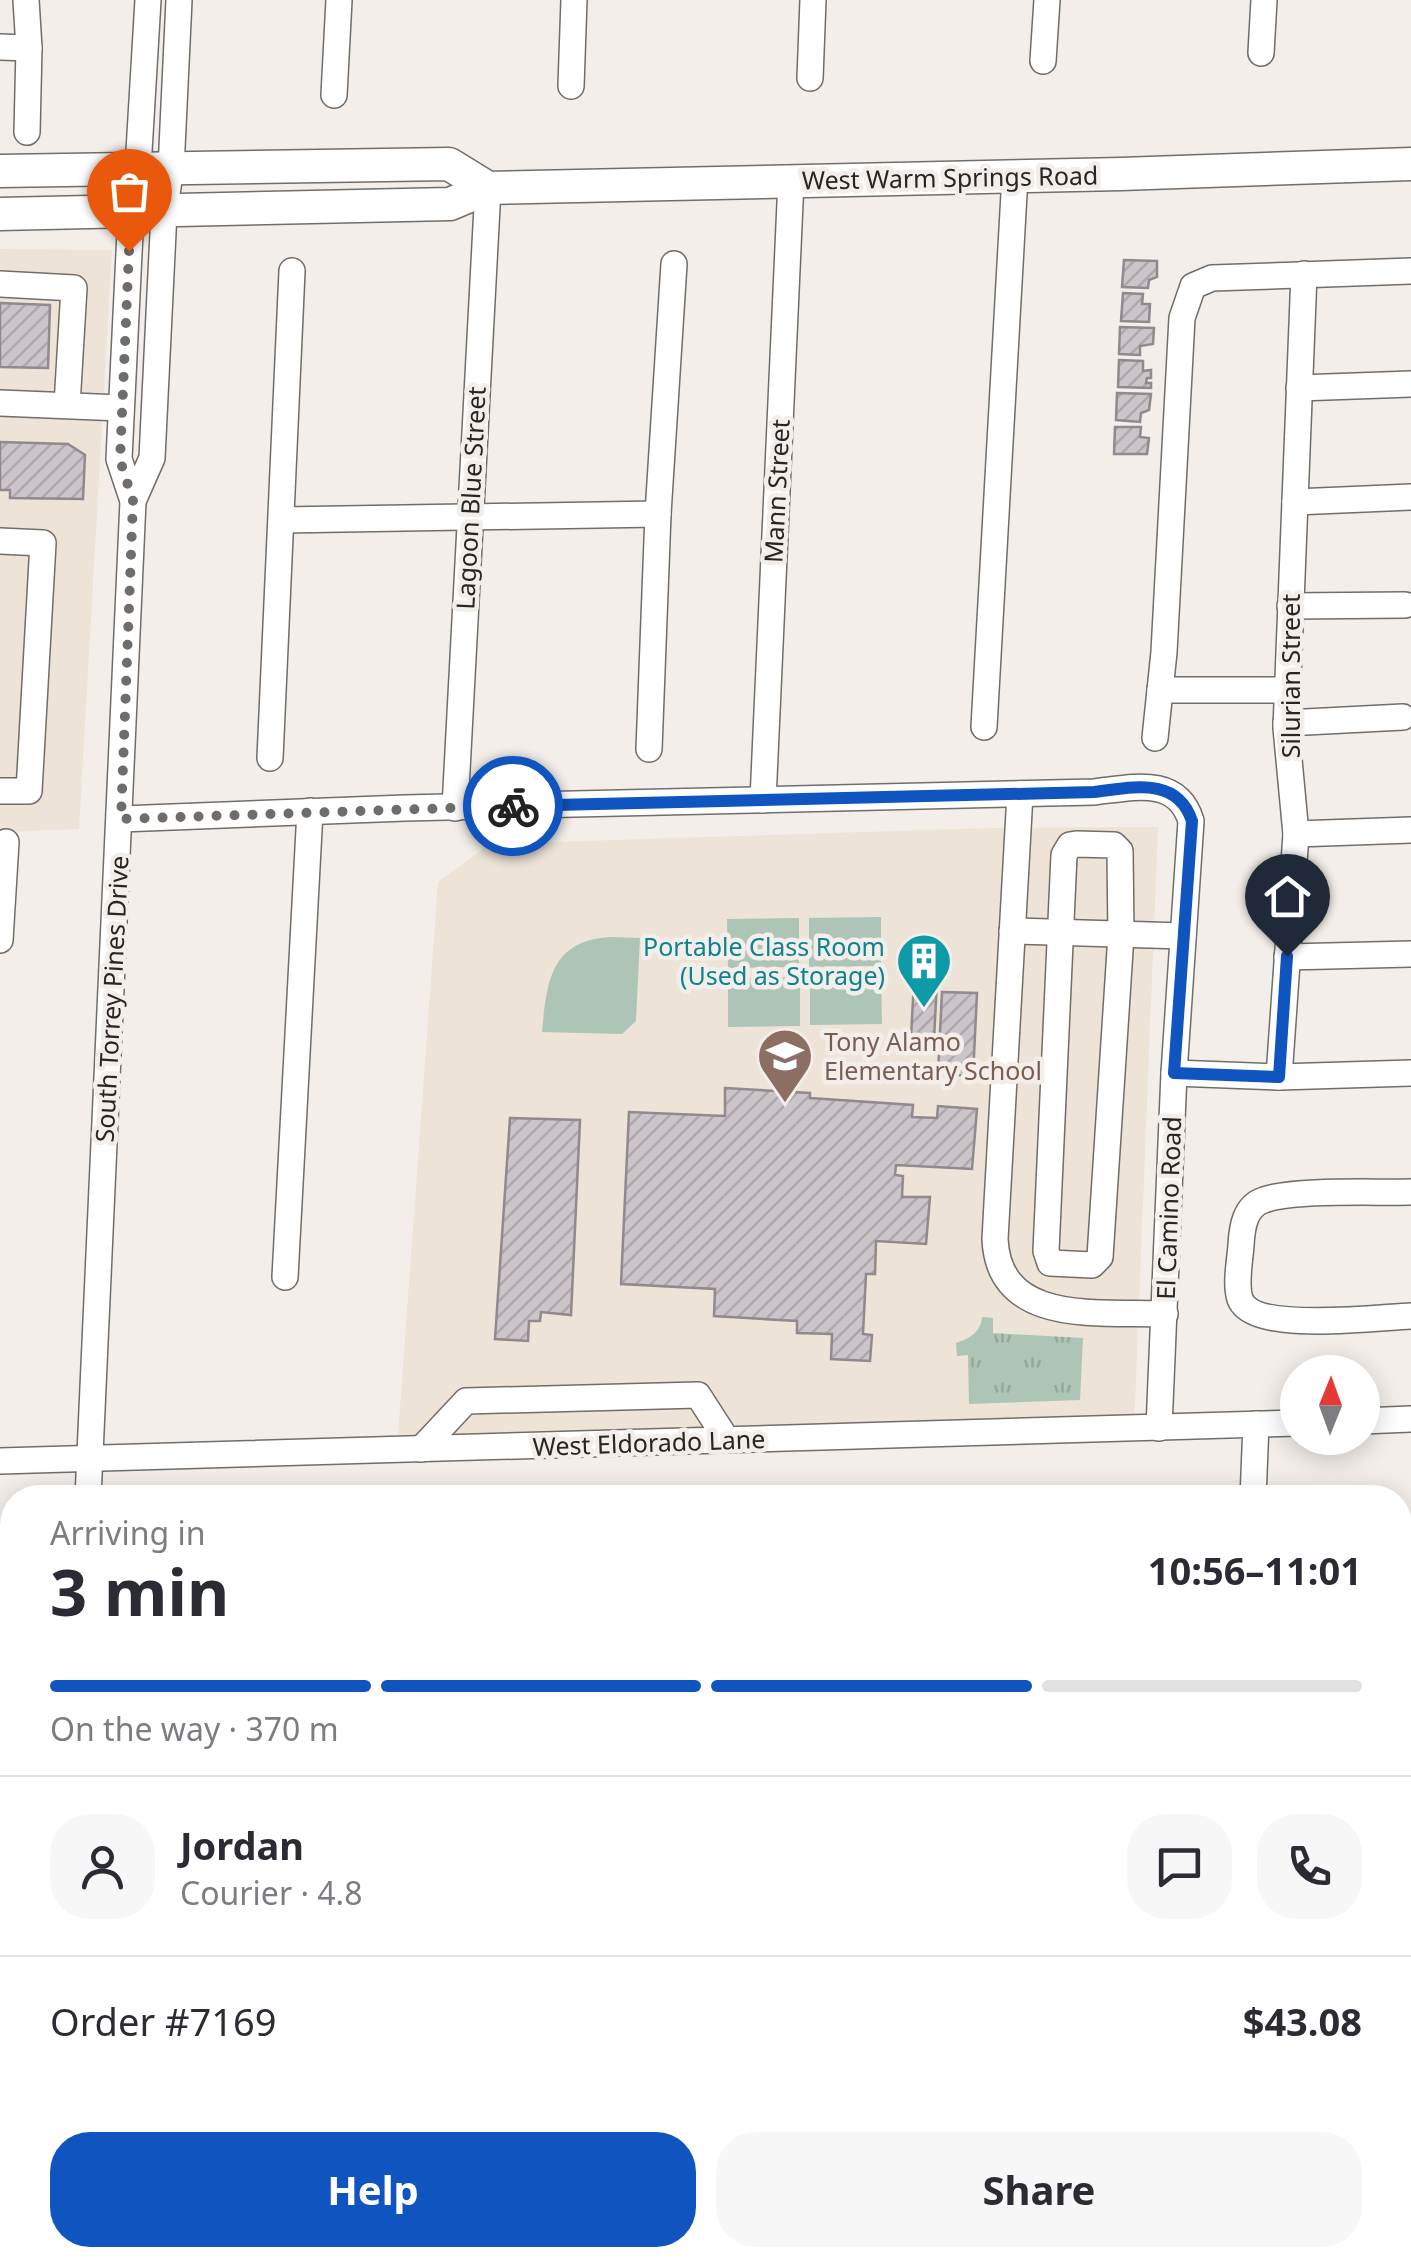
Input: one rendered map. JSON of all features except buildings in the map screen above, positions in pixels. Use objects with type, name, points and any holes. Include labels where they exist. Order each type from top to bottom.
[{"type":"main road","points":[[0,170],[450,164],[488,188]]},
{"type":"main road","name":"West Warm Springs Road","points":[[0,214],[450,204],[488,188],[1411,164]]},
{"type":"street","points":[[26,0],[30,48],[26,132]]},
{"type":"street","name":"South Torrey Pines Drive","points":[[148,0],[154,168]]},
{"type":"street","name":"South Torrey Pines Drive","points":[[89,1485],[133,501],[120,460],[121,408],[179,0]]},
{"type":"street","points":[[334,95],[339,0]]},
{"type":"street","points":[[571,86],[574,0]]},
{"type":"street","points":[[810,78],[813,0]]},
{"type":"street","points":[[1044,61],[1047,0]]},
{"type":"street","points":[[1262,52],[1264,0]]},
{"type":"street","points":[[0,47],[30,48]]},
{"type":"street","points":[[984,727],[1015,176]]},
{"type":"street","name":"Mann Street","points":[[763,800],[792,181]]},
{"type":"street","name":"Lagoon Blue Street","points":[[454,808],[488,188]]},
{"type":"street","name":"South Torrey Pines Drive","points":[[133,501],[152,458],[147,212]]},
{"type":"street","points":[[649,748],[658,514],[674,264]]},
{"type":"street","points":[[1154,738],[1182,318],[1193,286],[1212,278],[1411,270]]},
{"type":"street","points":[[270,758],[292,271]]},
{"type":"street","name":"Silurian Street","points":[[1279,1077],[1296,834],[1286,723],[1304,274]]},
{"type":"street","points":[[0,284],[74,288],[67,405]]},
{"type":"street","points":[[1299,388],[1411,384]]},
{"type":"street","points":[[0,402],[121,408]]},
{"type":"street","points":[[1294,502],[1411,497]]},
{"type":"street","points":[[282,520],[658,514]]},
{"type":"street","points":[[0,541],[44,542],[29,791],[0,791]]},
{"type":"street","points":[[1290,606],[1405,606]]},
{"type":"street","points":[[1160,690],[1287,690]]},
{"type":"street","points":[[1286,723],[1403,717]]},
{"type":"street","name":"El Camino Road","points":[[1020,794],[1164,788],[1188,809],[1192,821],[1174,1073],[1159,1428]]},
{"type":"street","points":[[121,819],[1020,794],[995,1252],[1003,1277],[1024,1298],[1069,1310],[1165,1314]]},
{"type":"street","points":[[285,1278],[310,811]]},
{"type":"street","points":[[1296,834],[1411,830]]},
{"type":"street","points":[[0,940],[6,842]]},
{"type":"street","points":[[1076,844],[1114,846],[1120,851],[1120,935],[1100,1257],[1092,1265],[1050,1263],[1046,1251],[1060,933],[1066,849],[1076,844]]},
{"type":"street","points":[[1012,931],[1184,936]]},
{"type":"street","points":[[1287,956],[1411,954]]},
{"type":"street","points":[[1174,1073],[1279,1077],[1411,1073]]},
{"type":"street","points":[[1411,1192],[1260,1200],[1244,1220],[1238,1284],[1245,1306],[1268,1319],[1411,1316]]},
{"type":"street","points":[[1069,1310],[1071,1265]]},
{"type":"street","points":[[421,1449],[466,1402],[524,1400],[698,1395],[726,1440]]},
{"type":"street","points":[[1380,1420],[1411,1419]]},
{"type":"street","name":"West Eldorado Lane","points":[[0,1461],[1280,1423]]},
{"type":"street","points":[[1253,1485],[1256,1424]]},
{"type":"shaded area","points":[[0,249],[112,250],[79,829],[0,832]]},
{"type":"shaded area","name":"Tony Alamo Elementary School","points":[[1158,827],[1134,1428],[397,1450],[438,882],[490,844],[993,828]]},
{"type":"green space","points":[[881,917],[881,966],[809,967],[809,918]]},
{"type":"green space","points":[[799,918],[799,967],[728,968],[727,919]]},
{"type":"green space","points":[[610,937],[640,938],[636,1021],[622,1034],[542,1032],[555,967],[575,946]]},
{"type":"green space","points":[[881,976],[882,1024],[810,1025],[810,977]]},
{"type":"green space","points":[[800,977],[800,1026],[728,1027],[728,978]]},
{"type":"green space","points":[[982,1317],[993,1318],[993,1333],[1083,1338],[1080,1400],[969,1404],[968,1355],[957,1356],[956,1343],[974,1334]]},
{"type":"way so far","points":[[129,251],[120,460],[133,501],[121,819],[513,806]]},
{"type":"place","name":"Portable Class Room (Used as Storage)","points":[[924,1010]]},
{"type":"place","name":"Tony Alamo Elementary School","points":[[785,1105]]},
{"type":"route","points":[[513,806],[1164,788],[1188,809],[1192,821],[1174,1073],[1279,1077],[1287,956]]}]
